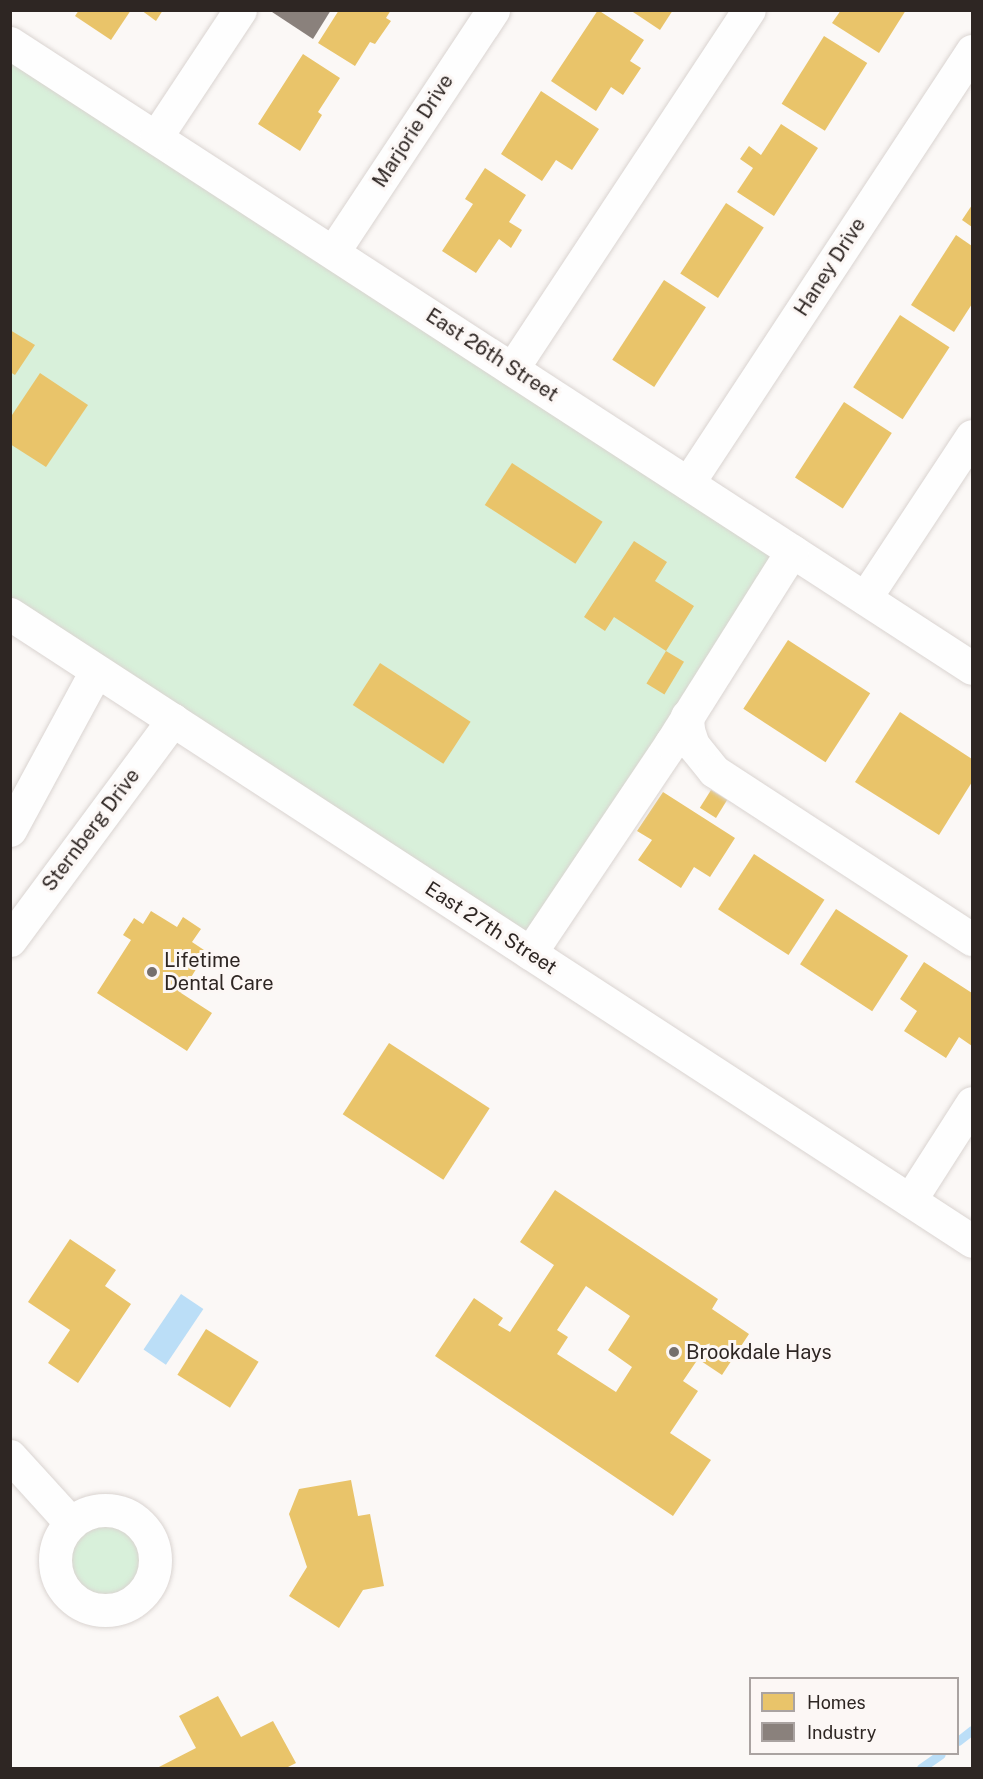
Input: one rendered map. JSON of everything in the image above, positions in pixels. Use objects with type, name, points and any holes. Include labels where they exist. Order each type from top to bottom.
[{"type":"street","points":[[156,137],[240,10]]},
{"type":"street","name":"Marjorie Drive","points":[[333,252],[493,10]]},
{"type":"street","points":[[512,369],[748,10]]},
{"type":"street","name":"East 26th Street","points":[[10,43],[972,668]]},
{"type":"street","name":"Haney Drive","points":[[688,483],[972,51]]},
{"type":"street","points":[[865,598],[972,436]]},
{"type":"street","points":[[530,953],[650,773],[792,551]]},
{"type":"street","name":"East 27th Street","points":[[10,614],[972,1241]]},
{"type":"street","points":[[10,830],[96,671]]},
{"type":"street","points":[[687,716],[693,746],[714,771]]},
{"type":"street","name":"Sternberg Drive","points":[[10,940],[172,720]]},
{"type":"street","points":[[650,773],[664,765],[679,761],[714,771],[972,939]]},
{"type":"street","points":[[910,1200],[972,1103]]},
{"type":"street","points":[[10,1456],[71,1523]]},
{"type":"green space","points":[[10,43],[792,551],[530,953],[11,614]]},
{"type":"green space","points":[[105,1510],[133,1518],[147,1532],[155,1560],[147,1588],[133,1602],[105,1610],[77,1602],[63,1588],[55,1560],[63,1532],[77,1518]]},
{"type":"water","points":[[181,1294],[203,1309],[166,1365],[144,1350]]},
{"type":"building: Homes","points":[[79,10],[131,10],[111,40],[75,16]]},
{"type":"building: Homes","points":[[141,10],[163,10],[156,21]]},
{"type":"building: Homes","points":[[339,10],[391,10],[386,18],[391,21],[375,44],[370,42],[355,66],[318,43]]},
{"type":"building: Homes","points":[[598,10],[644,40],[630,61],[641,68],[623,95],[611,87],[596,111],[551,81]]},
{"type":"building: Homes","points":[[630,10],[673,10],[660,30]]},
{"type":"building: Homes","points":[[841,10],[906,10],[879,53],[832,23]]},
{"type":"building: Homes","points":[[824,36],[867,63],[825,131],[782,104]]},
{"type":"building: Homes","points":[[303,54],[340,78],[318,112],[322,115],[300,151],[258,124]]},
{"type":"building: Homes","points":[[541,91],[599,129],[572,170],[556,160],[542,181],[501,154]]},
{"type":"building: Homes","points":[[781,124],[818,148],[774,216],[737,192],[753,168],[740,159],[749,146],[761,155]]},
{"type":"building: Homes","points":[[485,168],[526,195],[509,222],[522,230],[511,248],[499,239],[476,273],[442,251],[473,204],[465,199]]},
{"type":"building: Homes","points":[[726,203],[764,228],[718,298],[680,273]]},
{"type":"building: Homes","points":[[972,205],[972,227],[962,220]]},
{"type":"building: Homes","points":[[956,235],[972,246],[972,304],[954,332],[911,305]]},
{"type":"building: Homes","points":[[664,280],[706,307],[654,387],[612,360]]},
{"type":"building: Homes","points":[[900,315],[949,347],[903,419],[853,387]]},
{"type":"building: Homes","points":[[10,330],[35,345],[15,375],[10,372]]},
{"type":"building: Homes","points":[[40,373],[88,405],[46,467],[10,444],[10,418]]},
{"type":"building: Homes","points":[[844,402],[892,433],[843,509],[795,477]]},
{"type":"building: Homes","points":[[512,463],[603,522],[575,564],[485,505]]},
{"type":"building: Homes","points":[[634,541],[667,562],[655,581],[694,606],[666,651],[614,617],[605,631],[584,617]]},
{"type":"building: Homes","points":[[788,640],[870,693],[826,762],[743,709]]},
{"type":"building: Homes","points":[[666,651],[684,662],[664,694],[646,684]]},
{"type":"building: Homes","points":[[380,663],[471,722],[443,764],[353,705]]},
{"type":"building: Homes","points":[[900,712],[972,759],[972,782],[939,835],[855,782]]},
{"type":"building: Homes","points":[[711,790],[727,800],[716,818],[700,808]]},
{"type":"building: Homes","points":[[663,792],[735,838],[710,877],[694,867],[681,888],[638,860],[652,840],[637,831]]},
{"type":"building: Homes","points":[[754,854],[824,900],[789,955],[718,909]]},
{"type":"building: Homes","points":[[836,909],[908,956],[872,1011],[800,964]]},
{"type":"building: Homes","name":"Lifetime Dental Care","points":[[151,911],[177,927],[183,917],[201,929],[192,942],[207,952],[181,993],[212,1013],[187,1051],[97,993],[131,940],[123,935],[134,918],[143,924]]},
{"type":"building: Homes","points":[[924,962],[972,993],[972,1046],[959,1037],[946,1058],[904,1031],[917,1011],[900,999]]},
{"type":"building: Homes","points":[[389,1043],[490,1108],[443,1180],[343,1114]]},
{"type":"building: Homes","name":"Brookdale Hays","points":[[555,1190],[718,1299],[712,1309],[749,1334],[722,1375],[698,1359],[683,1381],[698,1391],[670,1433],[711,1460],[673,1516],[435,1356],[474,1298],[503,1318],[498,1325],[510,1332],[554,1265],[520,1242]],"holes":[[[586,1286],[630,1316],[608,1350],[632,1367],[616,1392],[557,1354],[568,1337],[557,1330]]]},
{"type":"building: Homes","points":[[70,1239],[116,1270],[105,1286],[131,1304],[78,1383],[48,1363],[70,1330],[28,1302]]},
{"type":"building: Homes","points":[[206,1329],[259,1362],[230,1408],[177,1375]]},
{"type":"building: Homes","points":[[351,1480],[358,1516],[370,1514],[384,1586],[363,1590],[339,1628],[289,1596],[307,1567],[289,1514],[299,1489]]},
{"type":"building: Homes","points":[[218,1696],[241,1737],[273,1721],[296,1763],[286,1768],[157,1768],[196,1748],[179,1716]]},
{"type":"building: Industry","points":[[269,10],[331,10],[313,39]]},
{"type":"waterway","points":[[959,1740],[972,1730]]},
{"type":"waterway","points":[[921,1768],[940,1755]]},
{"type":"place","name":"Lifetime Dental Care","points":[[152,972]]},
{"type":"place","name":"Brookdale Hays","points":[[674,1352]]}]
